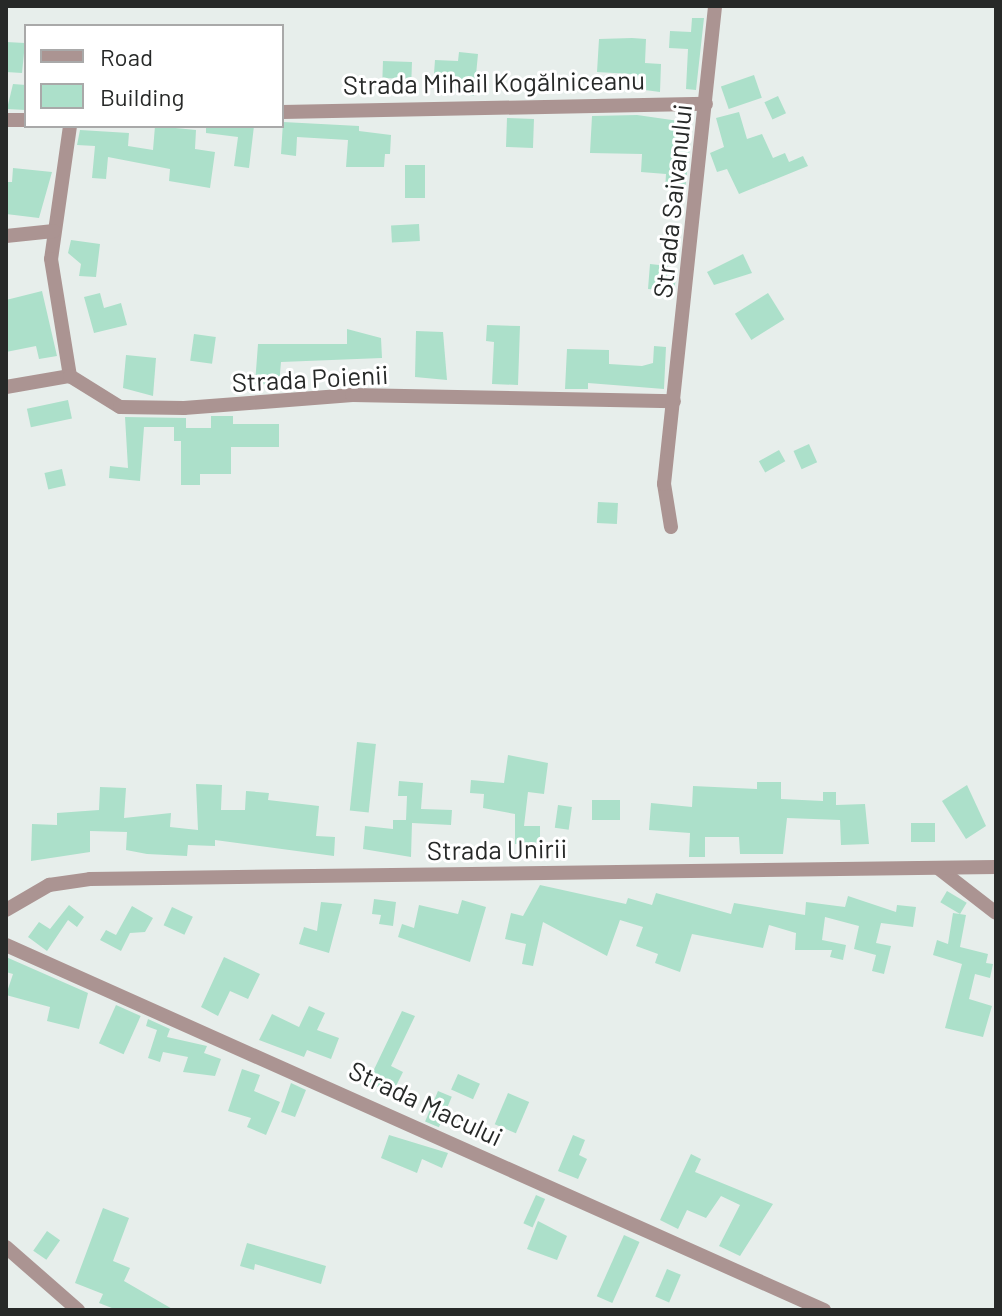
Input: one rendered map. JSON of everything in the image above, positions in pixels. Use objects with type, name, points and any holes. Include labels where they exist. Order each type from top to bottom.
[{"type":"street","name":"Strada Saivanului","points":[[671,527],[664,484],[715,6]]},
{"type":"street","name":"Strada Mihail Kogălniceanu","points":[[284,112],[706,104]]},
{"type":"street","points":[[6,387],[70,376],[53,295],[54,231],[70,128]]},
{"type":"street","points":[[6,236],[54,231]]},
{"type":"street","name":"Strada Poienii","points":[[70,376],[120,407],[255,405],[352,395],[674,401]]},
{"type":"street","name":"Strada Unirii","points":[[6,910],[49,885],[90,879],[996,867]]},
{"type":"street","points":[[938,868],[996,913]]},
{"type":"street","name":"Strada Macului","points":[[6,945],[824,1310]]},
{"type":"street","points":[[6,1247],[78,1310]]},
{"type":"building","points":[[692,18],[704,18],[696,90],[686,89],[688,49],[669,48],[670,31],[691,32]]},
{"type":"building","points":[[599,39],[646,39],[645,63],[661,64],[660,92],[630,88],[631,74],[597,72]]},
{"type":"building","points":[[6,42],[24,43],[22,73],[6,72]]},
{"type":"building","points":[[459,52],[478,54],[474,96],[433,87],[435,60],[458,61]]},
{"type":"building","points":[[383,61],[412,62],[411,79],[382,78]]},
{"type":"building","points":[[754,75],[762,98],[729,109],[721,86]]},
{"type":"building","points":[[13,84],[24,85],[24,110],[7,109]]},
{"type":"building","points":[[778,96],[786,113],[772,120],[764,102]]},
{"type":"building","points":[[739,112],[747,139],[762,134],[773,158],[785,153],[789,162],[803,156],[808,166],[739,194],[727,169],[717,172],[710,153],[724,147],[716,118]]},
{"type":"building","points":[[637,115],[679,121],[678,135],[691,136],[685,191],[665,190],[666,174],[641,172],[642,154],[590,153],[592,116]]},
{"type":"building","points":[[507,118],[534,119],[533,148],[506,147]]},
{"type":"building","points":[[284,122],[359,126],[359,131],[391,135],[390,154],[385,154],[384,167],[346,167],[348,140],[297,137],[296,156],[281,154]]},
{"type":"building","points":[[155,128],[196,130],[195,149],[215,152],[210,188],[169,181],[170,169],[108,157],[106,179],[92,178],[95,146],[77,145],[80,130],[129,133],[128,146],[153,150]]},
{"type":"building","points":[[206,128],[254,128],[249,168],[234,166],[238,137],[206,133]]},
{"type":"building","points":[[405,165],[425,165],[425,198],[405,198]]},
{"type":"building","points":[[13,168],[52,172],[39,218],[6,214],[6,182],[12,182]]},
{"type":"building","points":[[419,224],[420,241],[392,242],[391,225]]},
{"type":"building","points":[[71,240],[100,244],[96,277],[79,276],[81,264],[68,253]]},
{"type":"building","points":[[743,254],[752,273],[714,285],[707,272]]},
{"type":"building","points":[[650,264],[668,266],[667,277],[676,278],[674,291],[648,289]]},
{"type":"building","points":[[42,291],[57,356],[39,359],[36,346],[6,352],[6,300]]},
{"type":"building","points":[[100,293],[104,308],[121,303],[127,325],[94,333],[84,297]]},
{"type":"building","points":[[768,293],[784,319],[751,340],[735,314]]},
{"type":"building","points":[[487,325],[520,326],[518,385],[492,384],[494,342],[486,341]]},
{"type":"building","points":[[347,329],[381,338],[382,358],[281,362],[279,385],[255,384],[258,344],[347,344]]},
{"type":"building","points":[[416,331],[443,332],[447,380],[415,377]]},
{"type":"building","points":[[194,334],[216,337],[212,364],[190,361]]},
{"type":"building","points":[[654,346],[666,347],[664,389],[588,383],[588,389],[565,389],[567,349],[609,350],[609,364],[642,366],[653,363]]},
{"type":"building","points":[[126,355],[156,358],[153,396],[123,388]]},
{"type":"building","points":[[68,400],[72,419],[31,427],[27,409]]},
{"type":"building","points":[[211,416],[233,416],[233,424],[279,424],[279,447],[231,447],[231,474],[200,474],[200,485],[181,485],[181,441],[174,441],[174,427],[144,427],[140,481],[109,478],[110,466],[128,468],[125,417],[186,418],[186,428],[211,428]]},
{"type":"building","points":[[809,444],[817,462],[802,469],[793,451]]},
{"type":"building","points":[[779,450],[785,461],[765,473],[759,461]]},
{"type":"building","points":[[62,469],[66,486],[48,490],[44,473]]},
{"type":"building","points":[[598,502],[618,503],[617,524],[597,523]]},
{"type":"building","points":[[357,742],[376,744],[369,813],[350,811]]},
{"type":"building","points":[[508,755],[548,763],[544,794],[528,792],[524,826],[540,826],[540,842],[515,844],[515,814],[483,808],[484,794],[470,793],[471,780],[504,783]]},
{"type":"building","points":[[399,781],[423,783],[421,809],[452,810],[451,825],[412,823],[411,857],[363,849],[365,826],[393,829],[393,820],[406,820],[407,796],[398,796]]},
{"type":"building","points":[[757,782],[781,782],[781,799],[823,801],[823,792],[836,792],[836,805],[865,804],[869,844],[841,845],[840,820],[787,818],[783,854],[740,854],[739,837],[705,837],[705,857],[689,857],[690,833],[649,830],[651,803],[692,807],[693,786],[757,789]]},
{"type":"building","points":[[196,784],[222,785],[221,810],[245,810],[246,791],[269,793],[268,800],[319,806],[316,836],[335,837],[334,856],[215,840],[215,846],[188,845],[187,856],[147,854],[126,850],[127,832],[90,831],[90,852],[31,861],[32,824],[57,825],[57,813],[99,810],[100,787],[126,788],[124,818],[171,813],[170,827],[198,830]]},
{"type":"building","points":[[967,785],[986,826],[966,839],[942,801]]},
{"type":"building","points":[[592,800],[620,800],[620,820],[592,820]]},
{"type":"building","points":[[558,805],[572,807],[569,830],[555,828]]},
{"type":"building","points":[[911,823],[935,823],[935,842],[911,842]]},
{"type":"building","points":[[540,885],[626,904],[628,898],[652,905],[656,893],[731,914],[734,903],[805,915],[806,902],[845,907],[848,896],[896,912],[897,905],[916,907],[913,927],[881,923],[876,943],[891,946],[884,974],[872,971],[876,955],[854,949],[859,926],[825,917],[822,940],[846,945],[843,960],[830,957],[832,950],[795,950],[796,933],[769,925],[763,948],[692,934],[680,972],[655,963],[658,954],[636,946],[643,927],[620,920],[607,956],[543,922],[533,966],[522,964],[526,944],[505,939],[511,913],[523,916]]},
{"type":"building","points":[[947,891],[967,903],[960,914],[940,902]]},
{"type":"building","points":[[374,899],[396,902],[393,926],[379,924],[381,915],[372,914]]},
{"type":"building","points":[[462,900],[486,907],[470,962],[398,937],[402,924],[414,928],[419,905],[458,914]]},
{"type":"building","points":[[321,902],[342,904],[329,953],[299,944],[304,927],[317,931]]},
{"type":"building","points":[[69,905],[84,917],[77,927],[68,920],[47,951],[28,937],[39,922],[50,929]]},
{"type":"building","points":[[132,906],[153,918],[145,932],[130,933],[121,951],[100,940],[106,930],[116,935]]},
{"type":"building","points":[[172,907],[193,917],[184,935],[164,925]]},
{"type":"building","points":[[953,913],[966,915],[960,947],[988,954],[986,963],[993,964],[990,978],[975,974],[969,999],[992,1006],[983,1037],[945,1028],[962,964],[933,955],[937,940],[948,944]]},
{"type":"building","points":[[6,957],[88,993],[79,1029],[47,1021],[50,1007],[6,995],[13,974],[6,972]]},
{"type":"building","points":[[224,957],[260,974],[248,999],[230,991],[218,1016],[201,1007]]},
{"type":"building","points":[[116,1005],[141,1016],[124,1054],[99,1043]]},
{"type":"building","points":[[309,1006],[325,1013],[317,1030],[339,1038],[331,1059],[307,1050],[304,1057],[259,1040],[272,1014],[299,1027]]},
{"type":"building","points":[[402,1011],[415,1016],[391,1066],[403,1072],[392,1094],[368,1082]]},
{"type":"building","points":[[148,1019],[170,1029],[167,1037],[207,1046],[204,1053],[221,1059],[215,1076],[183,1072],[188,1057],[163,1052],[160,1062],[148,1058],[157,1030],[146,1026]]},
{"type":"building","points":[[242,1069],[260,1075],[254,1091],[280,1102],[266,1135],[247,1127],[251,1118],[228,1111]]},
{"type":"building","points":[[458,1074],[480,1084],[473,1099],[451,1090]]},
{"type":"building","points":[[291,1083],[306,1090],[295,1117],[281,1112]]},
{"type":"building","points":[[438,1091],[452,1097],[439,1127],[425,1121]]},
{"type":"building","points":[[508,1093],[529,1102],[516,1133],[495,1124]]},
{"type":"building","points":[[389,1135],[448,1153],[442,1168],[422,1159],[417,1173],[381,1158]]},
{"type":"building","points":[[573,1135],[585,1140],[579,1155],[587,1159],[578,1179],[558,1171]]},
{"type":"building","points":[[691,1154],[701,1159],[695,1172],[773,1204],[740,1256],[719,1246],[740,1205],[721,1196],[706,1218],[687,1210],[678,1229],[660,1220]]},
{"type":"building","points":[[536,1195],[545,1199],[533,1227],[523,1223]]},
{"type":"building","points":[[103,1208],[129,1218],[113,1261],[130,1268],[124,1281],[174,1310],[117,1310],[99,1303],[103,1294],[75,1283]]},
{"type":"building","points":[[538,1221],[567,1236],[557,1260],[527,1249]]},
{"type":"building","points":[[47,1231],[60,1240],[46,1260],[33,1251]]},
{"type":"building","points":[[624,1235],[640,1242],[612,1303],[597,1296]]},
{"type":"building","points":[[247,1243],[326,1266],[321,1284],[255,1264],[254,1270],[240,1266]]},
{"type":"building","points":[[667,1269],[681,1275],[669,1302],[655,1297]]}]
